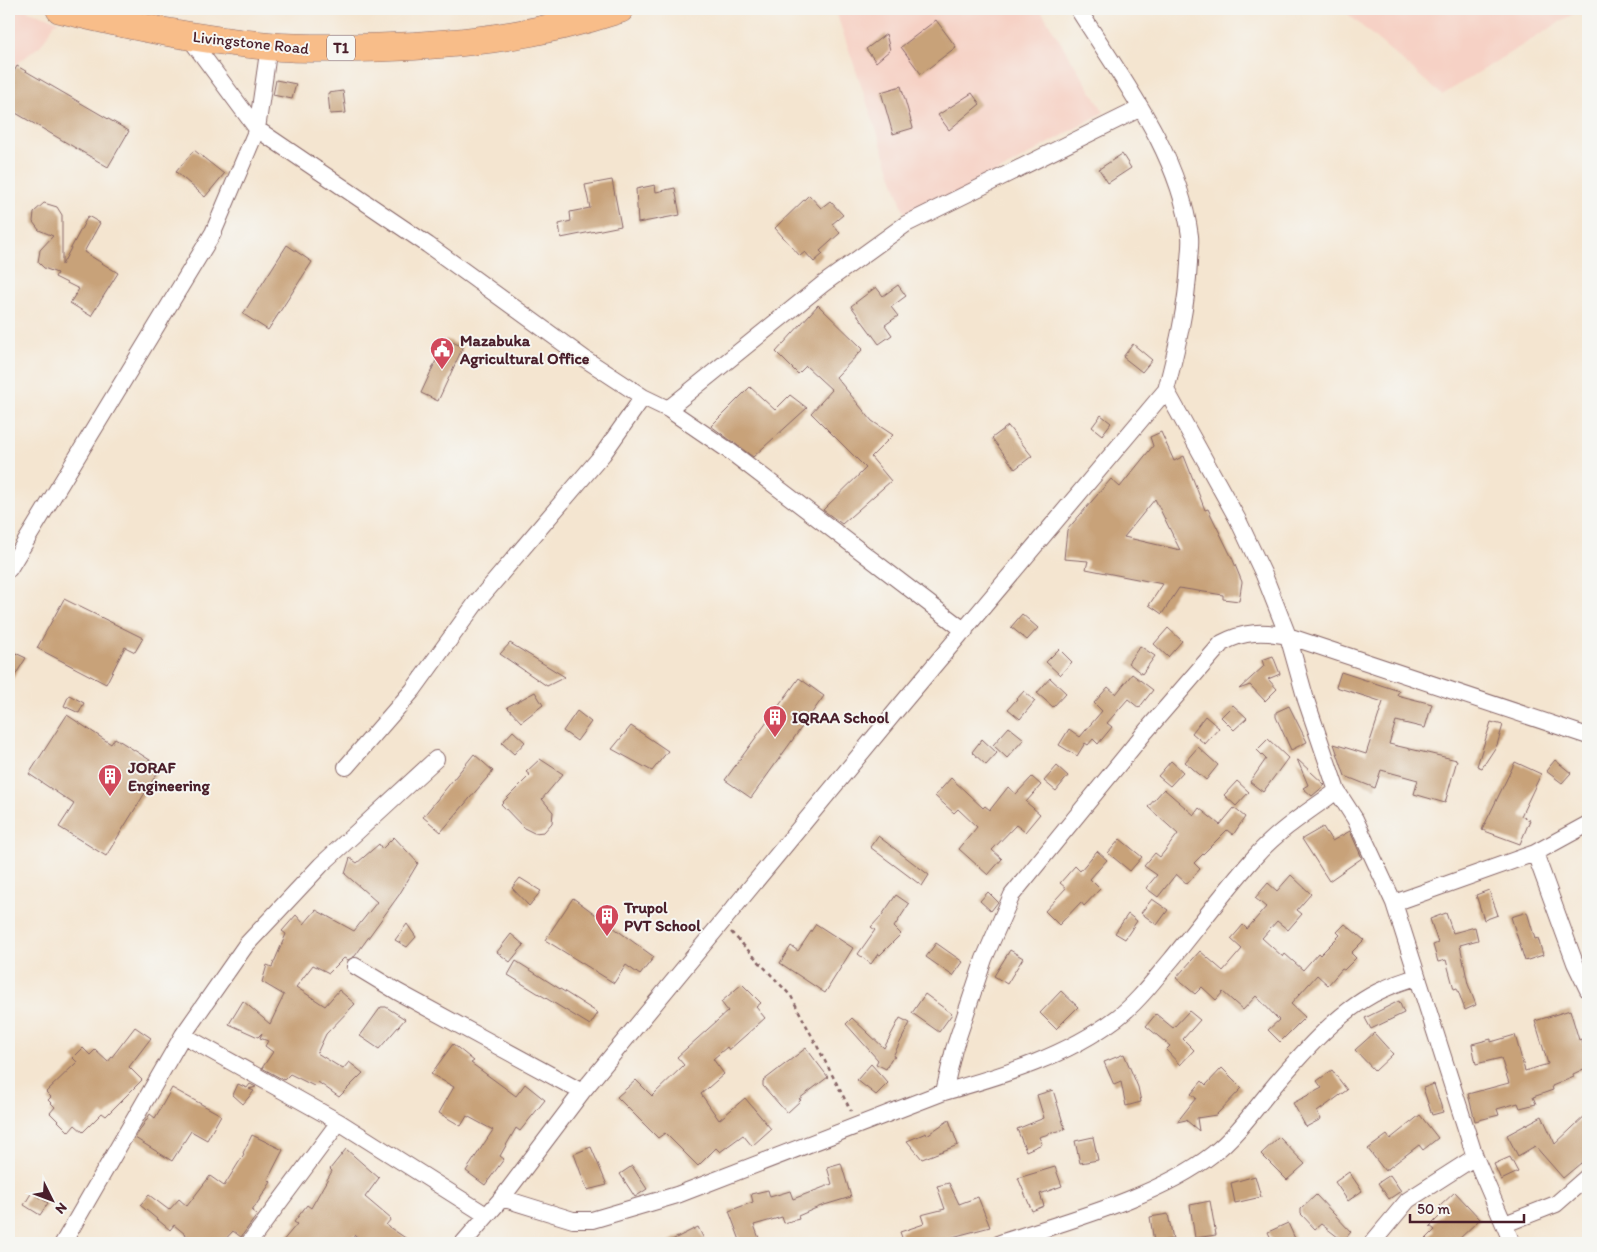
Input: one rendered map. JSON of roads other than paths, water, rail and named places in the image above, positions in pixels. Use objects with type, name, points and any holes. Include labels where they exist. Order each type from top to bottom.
[{"type":"highway","name":"Livingstone Road","points":[[60,9],[102,14],[188,36],[269,46],[422,47],[504,39],[592,18],[620,9]]},
{"type":"street","points":[[463,1243],[502,1198],[582,1092],[900,706],[1166,390],[1181,327],[1188,281],[1190,237],[1176,176],[1141,108],[1078,9]]},
{"type":"street","points":[[188,36],[257,129],[428,245],[585,359],[643,397],[668,409],[731,452],[965,631]]},
{"type":"street","points":[[9,569],[213,233],[257,129],[269,46]]},
{"type":"street","points":[[668,409],[822,284],[906,224],[1141,108]]},
{"type":"street","points":[[1166,390],[1238,520],[1288,636],[1306,700],[1338,791],[1355,819],[1394,903],[1416,977],[1475,1157],[1512,1243]]},
{"type":"street","points":[[346,767],[413,690],[476,603],[603,454],[643,397]]},
{"type":"street","points":[[944,1092],[954,1049],[981,968],[1012,895],[1134,746],[1222,644],[1236,636],[1251,632],[1269,632],[1288,636],[1588,736]]},
{"type":"street","points":[[63,1243],[183,1035],[246,945],[321,865],[436,759]]},
{"type":"street","points":[[502,1198],[573,1220],[592,1220],[676,1195],[944,1092],[988,1080],[1051,1057],[1088,1038],[1118,1017],[1143,994],[1274,836],[1338,791]]},
{"type":"street","points":[[1394,903],[1535,853],[1588,824]]},
{"type":"street","points":[[1535,853],[1575,963],[1588,990]]},
{"type":"street","points":[[355,966],[398,992],[582,1092]]},
{"type":"street","points":[[1000,1243],[1111,1206],[1190,1171],[1215,1153],[1239,1130],[1275,1085],[1331,1026],[1355,1006],[1383,989],[1416,977]]},
{"type":"street","points":[[183,1035],[339,1122],[486,1215]]},
{"type":"street","points":[[249,1243],[339,1122]]},
{"type":"street","points":[[1372,1243],[1408,1200],[1475,1157]]},
{"type":"street","points":[[1505,1224],[1556,1204],[1588,1176]]},
{"type":"place","name":"Mazabuka Agricultural Office","points":[[442,370]]},
{"type":"place","name":"IQRAA School","points":[[775,738]]},
{"type":"place","name":"JORAF Engineering","points":[[110,797]]},
{"type":"place","name":"Trupol PVT School","points":[[607,937]]}]
